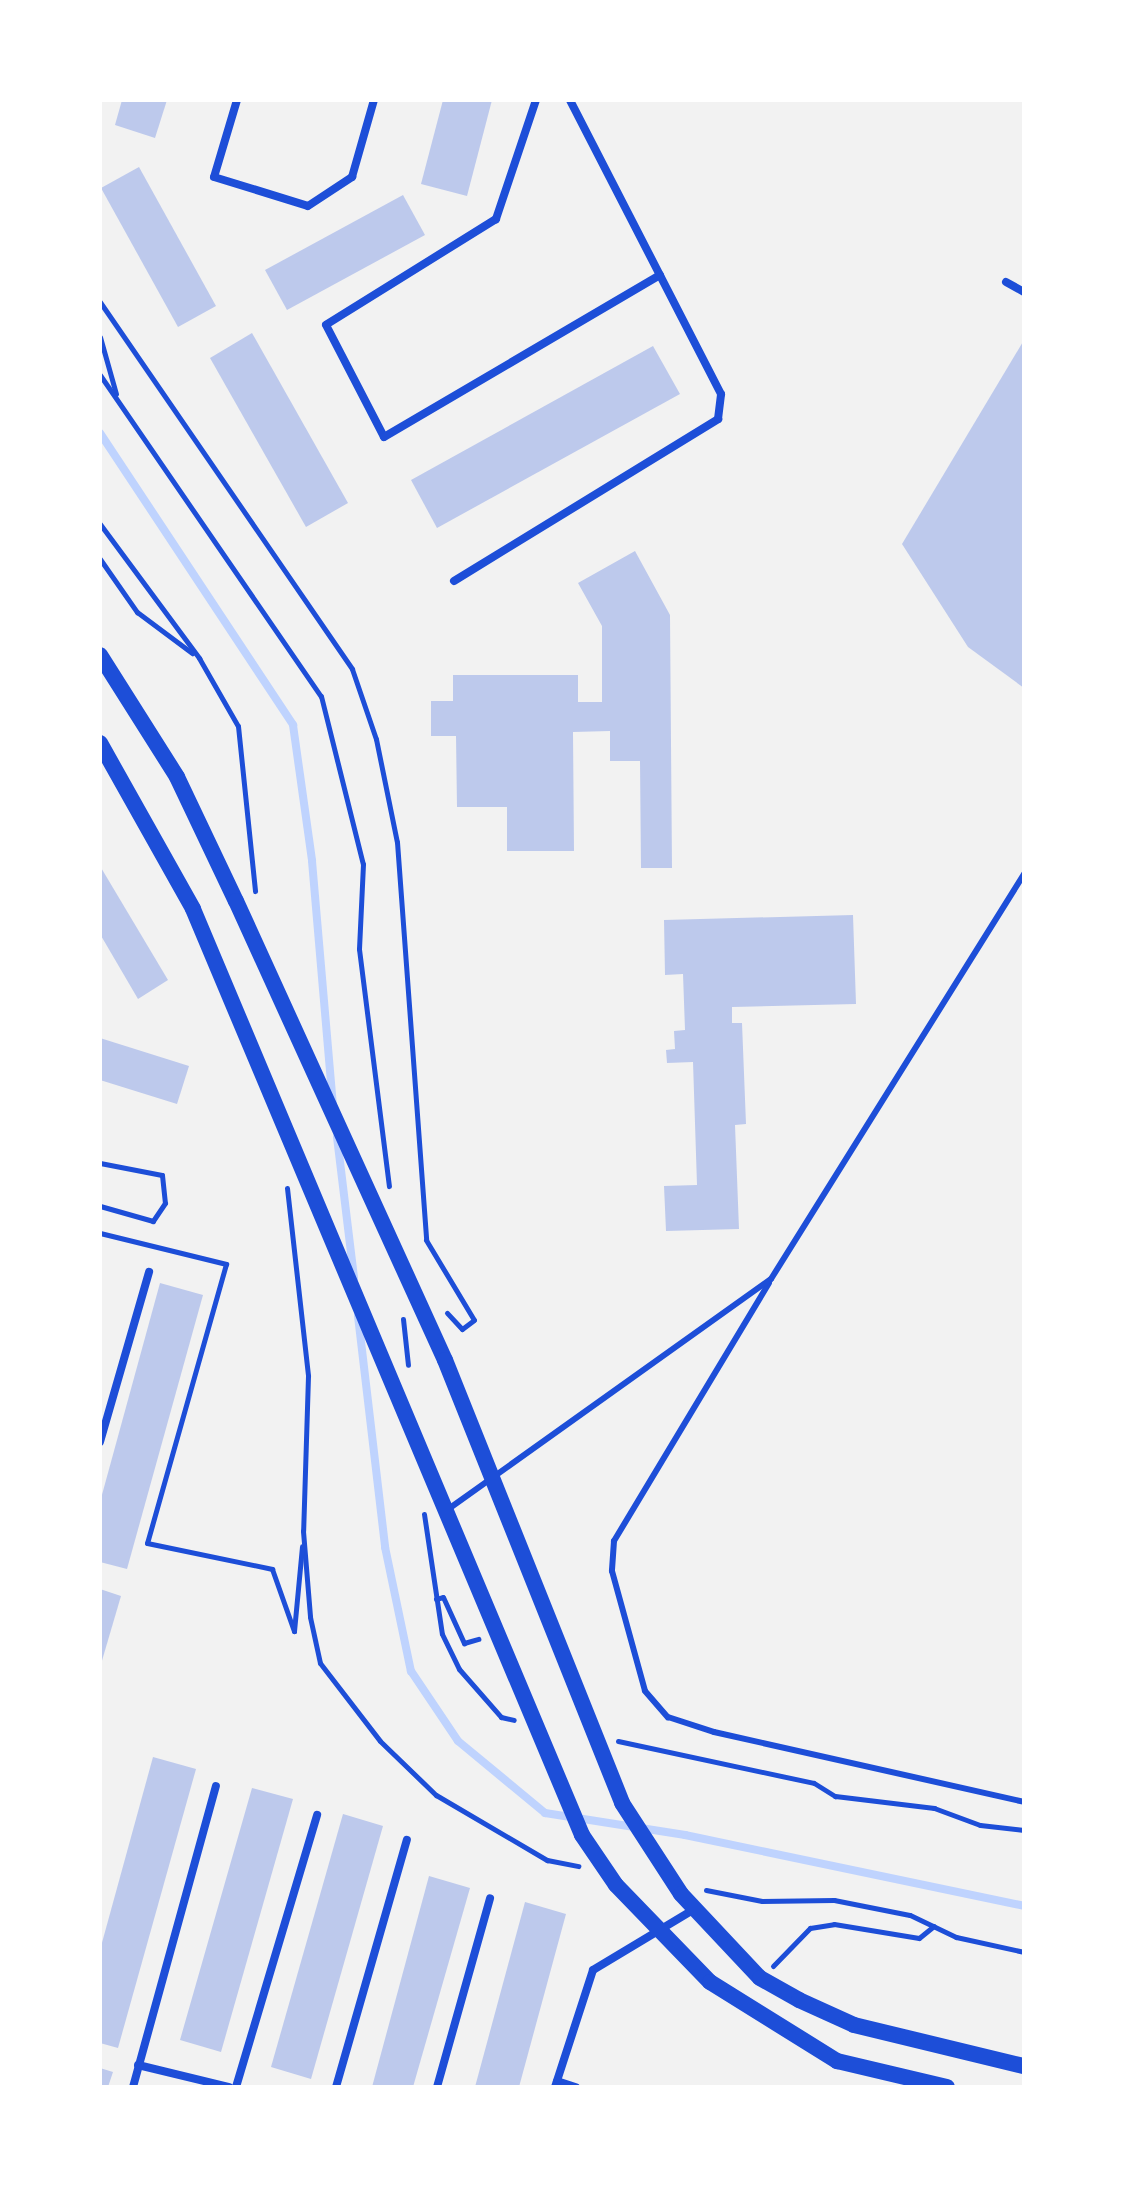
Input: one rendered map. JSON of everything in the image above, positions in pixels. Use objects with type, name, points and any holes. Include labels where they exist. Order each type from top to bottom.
[{"type":"main road","points":[[100,655],[177,777],[236,901],[445,1360],[576,1695],[622,1803],[681,1894],[760,1978],[854,2025],[1024,2066]]},
{"type":"main road","points":[[100,743],[193,909],[231,1008],[447,1510],[582,1835],[616,1885],[710,1982],[837,2061],[947,2087]]},
{"type":"street","points":[[237,100],[214,177],[308,206],[352,177],[374,100]]},
{"type":"street","points":[[536,100],[496,219],[326,325],[384,437],[660,275]]},
{"type":"street","points":[[454,581],[718,419],[721,394],[570,100]]},
{"type":"street","points":[[1006,282],[1024,292]]},
{"type":"street","points":[[100,1442],[149,1272]]},
{"type":"street","points":[[133,2087],[216,1786]]},
{"type":"street","points":[[236,2087],[317,1815]]},
{"type":"street","points":[[336,2087],[407,1840]]},
{"type":"street","points":[[437,2087],[490,1898]]},
{"type":"street","points":[[576,2087],[556,2084],[593,1970],[693,1910]]},
{"type":"street","points":[[138,2065],[229,2087]]},
{"type":"lane","points":[[1024,874],[771,1279],[614,1541],[612,1571],[645,1691],[668,1717],[714,1732],[1024,1802]]},
{"type":"lane","points":[[447,1510],[491,1475],[771,1279]]},
{"type":"path","points":[[100,302],[352,669],[376,739],[397,842],[426,1240],[474,1320],[462,1329],[436,1300],[423,1314]]},
{"type":"path","points":[[100,337],[117,399]]},
{"type":"path","points":[[100,375],[321,696],[363,864],[359,949],[390,1196]]},
{"type":"path","points":[[100,559],[137,612],[199,658]]},
{"type":"path","points":[[100,1163],[162,1175],[165,1203],[153,1221],[100,1206]]},
{"type":"path","points":[[100,1233],[226,1264],[147,1543],[272,1569],[294,1631],[303,1531]]},
{"type":"path","points":[[402,1304],[410,1381]]},
{"type":"path","points":[[423,1505],[442,1634],[459,1669],[501,1717],[516,1721]]},
{"type":"path","points":[[436,1599],[443,1597],[464,1643]]},
{"type":"path","points":[[608,1739],[814,1783],[835,1796],[934,1808],[980,1825],[1024,1830]]},
{"type":"path","points":[[760,1978],[810,1928],[834,1924],[919,1938],[934,1926]]},
{"type":"building","points":[[122,100],[167,100],[155,138],[115,125]]},
{"type":"building","points":[[443,100],[492,100],[467,196],[421,184]]},
{"type":"building","points":[[139,167],[216,306],[178,327],[101,188]]},
{"type":"building","points":[[403,195],[425,235],[287,310],[265,270]]},
{"type":"building","points":[[252,333],[348,503],[306,527],[210,358]]},
{"type":"building","points":[[1024,340],[1024,688],[968,647],[902,544]]},
{"type":"building","points":[[653,346],[680,394],[437,528],[411,480]]},
{"type":"building","points":[[635,551],[670,615],[672,868],[641,868],[640,761],[610,761],[610,731],[573,732],[574,851],[507,851],[507,807],[457,807],[456,736],[431,736],[431,701],[453,701],[453,675],[578,675],[578,702],[602,702],[602,626],[578,583]]},
{"type":"building","points":[[100,866],[168,980],[138,999],[100,934]]},
{"type":"building","points":[[853,915],[856,1004],[732,1007],[732,1023],[742,1023],[746,1124],[735,1125],[739,1229],[666,1231],[664,1186],[697,1185],[693,1062],[667,1063],[666,1050],[675,1049],[674,1031],[685,1030],[683,974],[665,975],[664,920]]},
{"type":"building","points":[[100,1038],[189,1066],[177,1104],[100,1080]]},
{"type":"building","points":[[160,1283],[203,1295],[127,1569],[100,1562],[100,1502]]},
{"type":"building","points":[[100,1589],[121,1596],[101,1664],[100,1664]]},
{"type":"building","points":[[153,1757],[196,1769],[118,2048],[100,2043],[100,1950]]},
{"type":"building","points":[[252,1788],[293,1799],[221,2052],[180,2040]]},
{"type":"building","points":[[343,1814],[383,1826],[311,2079],[271,2067]]},
{"type":"building","points":[[429,1876],[470,1888],[413,2087],[372,2087]]},
{"type":"building","points":[[525,1902],[566,1914],[519,2087],[475,2087]]},
{"type":"building","points":[[100,2068],[113,2072],[108,2087],[100,2087]]},
{"type":"waterway","points":[[100,433],[293,725],[312,861],[333,1104]]},
{"type":"waterway","points":[[337,1137],[354,1278]]},
{"type":"waterway","points":[[358,1316],[385,1547],[411,1671],[458,1741],[545,1813],[685,1835],[1024,1906]]}]
